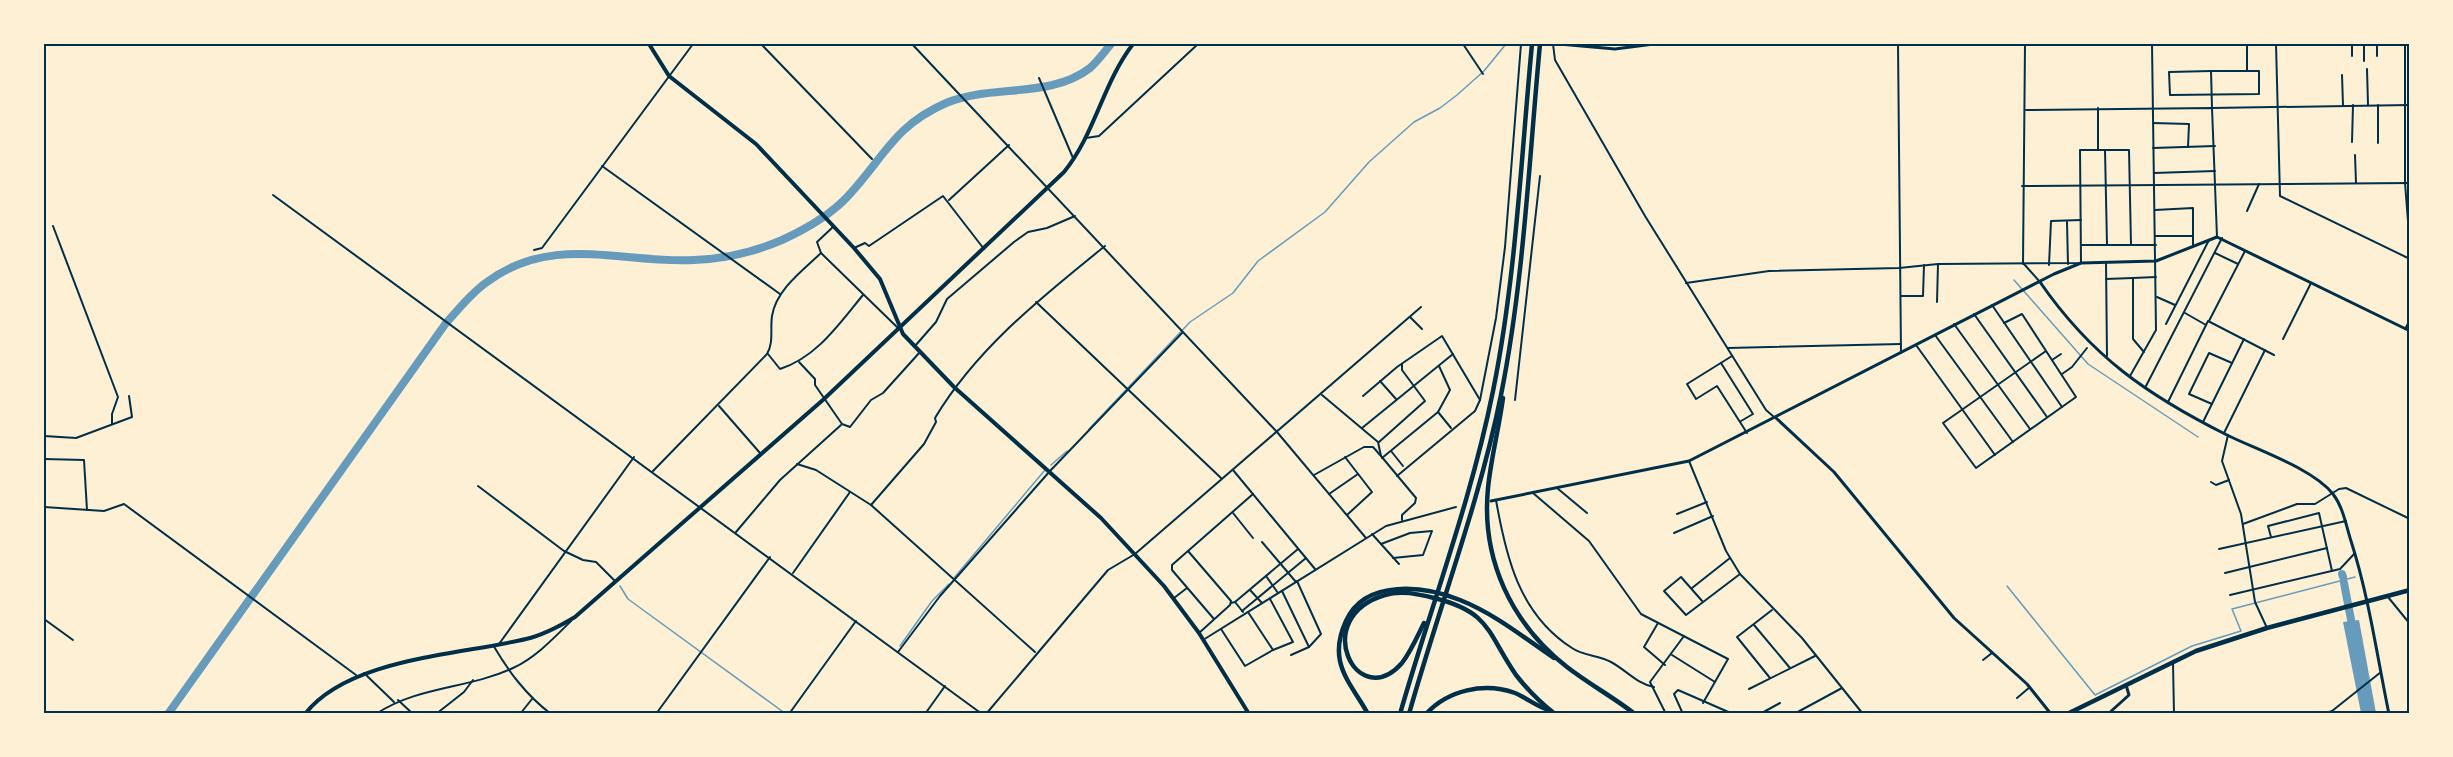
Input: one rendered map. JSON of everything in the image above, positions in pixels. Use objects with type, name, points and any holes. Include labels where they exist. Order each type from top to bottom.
[{"type":"highway","points":[[1400,714],[1470,487],[1496,375],[1509,280],[1532,44]]},
{"type":"highway","points":[[1540,44],[1513,318],[1500,422],[1488,487],[1489,541],[1496,572],[1520,618],[1566,666]]},
{"type":"highway","points":[[1409,714],[1481,479],[1501,394],[1513,318]]},
{"type":"highway","points":[[1368,714],[1341,662],[1341,632],[1348,616],[1358,604],[1371,595],[1386,590],[1422,592],[1458,601],[1505,622],[1635,714]]},
{"type":"highway","points":[[2067,714],[2196,651],[2267,628],[2409,590]]},
{"type":"highway","points":[[1422,592],[1388,594],[1361,607],[1352,618],[1346,632],[1344,647],[1352,668],[1369,676],[1390,673],[1408,654],[1430,613]]},
{"type":"highway","points":[[1458,601],[1483,621],[1516,675],[1553,712]]},
{"type":"highway","points":[[1426,714],[1450,696],[1467,690],[1485,688],[1514,693],[1553,712]]},
{"type":"main road","points":[[648,44],[669,76],[756,144],[854,248],[880,279],[899,329],[920,352],[954,387],[1101,518],[1135,554],[1174,598],[1199,633],[1249,714]]},
{"type":"main road","points":[[305,714],[319,699],[356,675],[542,634],[575,617],[824,399],[1048,187],[1074,160],[1086,138],[1104,90],[1133,44]]},
{"type":"street","points":[[536,251],[534,250],[542,248],[693,44]]},
{"type":"street","points":[[762,44],[872,159]]},
{"type":"street","points":[[912,44],[1105,246],[1182,333],[1277,432],[1366,538]]},
{"type":"street","points":[[1086,138],[1099,136],[1198,44]]},
{"type":"street","points":[[1463,44],[1483,74]]},
{"type":"street","points":[[1397,476],[1474,411],[1480,400],[1505,247],[1521,44]]},
{"type":"street","points":[[1553,44],[1555,60],[1686,283],[1766,410],[1834,472],[1954,618],[2030,687],[2051,714]]},
{"type":"street","points":[[1559,44],[1615,49],[1653,44]]},
{"type":"street","points":[[1898,44],[1901,353]]},
{"type":"street","points":[[2025,44],[2026,110],[2022,186],[2024,264],[2084,339],[2110,362],[2168,402],[2309,475],[2333,494],[2346,521],[2355,553],[2389,714]]},
{"type":"street","points":[[2130,376],[2156,330],[2152,44]]},
{"type":"street","points":[[2247,44],[2247,70]]},
{"type":"street","points":[[2276,44],[2280,196],[2409,259]]},
{"type":"street","points":[[2352,44],[2352,56]]},
{"type":"street","points":[[2364,44],[2364,61]]},
{"type":"street","points":[[2377,44],[2377,56]]},
{"type":"street","points":[[2405,44],[2405,183],[2409,247]]},
{"type":"street","points":[[2367,69],[2368,105]]},
{"type":"street","points":[[2211,70],[2217,237]]},
{"type":"street","points":[[2211,70],[2259,70],[2259,93],[2170,95],[2169,72],[2211,70]]},
{"type":"street","points":[[2342,75],[2343,105]]},
{"type":"street","points":[[1039,78],[1046,99],[1074,160]]},
{"type":"street","points":[[2352,142],[2353,105]]},
{"type":"street","points":[[2378,105],[2378,143]]},
{"type":"street","points":[[2026,110],[2409,105]]},
{"type":"street","points":[[2098,108],[2098,150]]},
{"type":"street","points":[[2153,123],[2189,124],[2188,147]]},
{"type":"street","points":[[949,201],[1009,146]]},
{"type":"street","points":[[2153,148],[2215,146]]},
{"type":"street","points":[[2081,263],[2080,150],[2129,150],[2131,245]]},
{"type":"street","points":[[2105,150],[2106,245]]},
{"type":"street","points":[[2355,155],[2356,183]]},
{"type":"street","points":[[602,166],[780,295]]},
{"type":"street","points":[[2154,172],[2215,171]]},
{"type":"street","points":[[1515,400],[1540,176]]},
{"type":"street","points":[[2022,186],[2409,183]]},
{"type":"street","points":[[2247,211],[2259,184]]},
{"type":"street","points":[[273,195],[984,714],[1108,570],[1135,554],[1421,307]]},
{"type":"street","points":[[854,248],[864,243],[868,246],[943,196],[984,249]]},
{"type":"street","points":[[2155,210],[2193,208],[2193,246]]},
{"type":"street","points":[[915,346],[936,322],[947,299],[1014,242],[1028,232],[1047,228],[1075,216]]},
{"type":"street","points":[[2067,220],[2068,264]]},
{"type":"street","points":[[2049,265],[2051,221],[2081,220]]},
{"type":"street","points":[[53,226],[118,397],[112,414],[112,424]]},
{"type":"street","points":[[834,226],[817,242],[821,253],[899,329]]},
{"type":"street","points":[[2155,237],[2193,236]]},
{"type":"street","points":[[1686,283],[1769,271],[1899,268],[1938,264],[2049,265],[2156,261],[2217,237],[2407,330],[2409,320]]},
{"type":"street","points":[[2145,388],[2222,238]]},
{"type":"street","points":[[2166,324],[2209,240]]},
{"type":"street","points":[[2081,245],[2156,245]]},
{"type":"street","points":[[871,505],[924,444],[936,422],[935,418],[954,387],[1006,330],[1036,302],[1105,246]]},
{"type":"street","points":[[2168,402],[2245,251]]},
{"type":"street","points":[[654,471],[767,354],[772,332],[772,316],[780,295],[821,253]]},
{"type":"street","points":[[2215,253],[2238,264]]},
{"type":"street","points":[[1491,501],[1689,460],[1747,433],[1954,324],[2081,263]]},
{"type":"street","points":[[2106,263],[2107,357]]},
{"type":"street","points":[[1937,302],[1938,264]]},
{"type":"street","points":[[1901,296],[1923,296],[1924,265]]},
{"type":"street","points":[[2106,279],[2156,277]]},
{"type":"street","points":[[2133,278],[2133,339],[2144,352]]},
{"type":"street","points":[[2283,339],[2311,283]]},
{"type":"street","points":[[767,354],[780,369],[799,362],[827,337],[863,295]]},
{"type":"street","points":[[2157,297],[2175,305]]},
{"type":"street","points":[[1036,302],[1222,479]]},
{"type":"street","points":[[1992,305],[2062,407]]},
{"type":"street","points":[[2184,312],[2206,325]]},
{"type":"street","points":[[1974,314],[2046,417]]},
{"type":"street","points":[[2004,323],[2022,314],[2076,397],[1976,468],[1943,423],[2046,351]]},
{"type":"street","points":[[1410,317],[1422,329]]},
{"type":"street","points":[[2208,321],[2274,355]]},
{"type":"street","points":[[1954,324],[2030,429]]},
{"type":"street","points":[[898,652],[928,610],[1050,471],[1182,333]]},
{"type":"street","points":[[1934,335],[2013,442]]},
{"type":"street","points":[[1363,396],[1440,336],[1445,338],[1480,400]]},
{"type":"street","points":[[2204,422],[2244,339]]},
{"type":"street","points":[[1728,348],[1901,344]]},
{"type":"street","points":[[1916,345],[1995,455]]},
{"type":"street","points":[[2061,374],[2072,367],[2087,348]]},
{"type":"street","points":[[2265,350],[2226,434],[2222,461],[2243,524],[2244,544],[2253,591],[2267,628]]},
{"type":"street","points":[[799,362],[815,380],[815,385],[842,424],[850,427],[871,400],[883,393],[920,352]]},
{"type":"street","points":[[2212,404],[2189,393],[2209,353],[2232,363]]},
{"type":"street","points":[[1362,428],[1453,354]]},
{"type":"street","points":[[2052,360],[2061,354]]},
{"type":"street","points":[[1732,356],[1687,384],[1696,399],[1717,386],[1747,433]]},
{"type":"street","points":[[1721,363],[1753,414],[1740,422]]},
{"type":"street","points":[[1378,442],[1425,401],[1402,370],[1402,364]]},
{"type":"street","points":[[1382,457],[1438,412],[1449,390],[1440,366]]},
{"type":"street","points":[[1485,380],[1490,381]]},
{"type":"street","points":[[1380,381],[1396,399]]},
{"type":"street","points":[[1512,384],[1517,384]]},
{"type":"street","points":[[1321,394],[1378,442],[1382,457]]},
{"type":"street","points":[[44,436],[76,438],[132,417],[129,396]]},
{"type":"street","points":[[719,406],[762,455]]},
{"type":"street","points":[[1438,412],[1452,429]]},
{"type":"street","points":[[736,532],[768,493],[842,424]]},
{"type":"street","points":[[1313,475],[1346,457],[1371,447],[1382,457],[1416,500],[1402,515],[1402,520]]},
{"type":"street","points":[[1391,451],[1403,466]]},
{"type":"street","points":[[499,644],[634,457]]},
{"type":"street","points":[[1346,457],[1372,492],[1347,515]]},
{"type":"street","points":[[44,459],[84,460],[87,510]]},
{"type":"street","points":[[1689,460],[1730,558],[1740,573],[1772,610],[1802,638],[1863,714]]},
{"type":"street","points":[[797,464],[816,470],[871,505],[1036,652]]},
{"type":"street","points":[[1233,470],[1315,569]]},
{"type":"street","points":[[1329,494],[1358,474]]},
{"type":"street","points":[[2211,482],[2216,485],[2229,480]]},
{"type":"street","points":[[478,486],[564,551],[583,560],[596,562],[616,582]]},
{"type":"street","points":[[1557,488],[1587,513]]},
{"type":"street","points":[[2243,524],[2297,504],[2315,504],[2339,489],[2346,488],[2409,519]]},
{"type":"street","points":[[793,573],[851,491]]},
{"type":"street","points":[[1533,493],[1589,541],[1641,614],[1728,659],[1703,703]]},
{"type":"street","points":[[1214,619],[1172,570],[1172,565],[1253,494]]},
{"type":"street","points":[[1496,500],[1509,566],[1520,590],[1539,618],[1573,649],[1611,662],[1643,685],[1654,687]]},
{"type":"street","points":[[1677,514],[1707,502]]},
{"type":"street","points":[[44,507],[104,511],[124,504],[260,602],[356,675]]},
{"type":"street","points":[[1203,640],[1372,534],[1402,520],[1456,507]]},
{"type":"street","points":[[1233,513],[1254,538]]},
{"type":"street","points":[[2271,537],[2268,526],[2319,513],[2332,571]]},
{"type":"street","points":[[1674,533],[1713,516]]},
{"type":"street","points":[[2219,549],[2346,521]]},
{"type":"street","points":[[1382,544],[1410,533],[1432,531],[1423,555],[1393,558]]},
{"type":"street","points":[[1372,534],[1399,564]]},
{"type":"street","points":[[1262,542],[1296,582],[1321,634],[1309,647],[1291,655]]},
{"type":"street","points":[[2225,573],[2327,548]]},
{"type":"street","points":[[1199,633],[1230,603],[1235,602],[1299,549]]},
{"type":"street","points":[[1188,551],[1230,603]]},
{"type":"street","points":[[2230,596],[2340,569],[2355,553]]},
{"type":"street","points":[[656,714],[770,557]]},
{"type":"street","points":[[1242,611],[1306,558]]},
{"type":"street","points":[[1692,588],[1730,558]]},
{"type":"street","points":[[1703,602],[1681,577],[1664,591],[1686,615],[1703,602],[1740,573]]},
{"type":"street","points":[[1266,576],[1278,593]]},
{"type":"street","points":[[1174,598],[1187,588]]},
{"type":"street","points":[[1250,590],[1262,603]]},
{"type":"street","points":[[1282,591],[1309,647]]},
{"type":"street","points":[[2388,597],[2409,624]]},
{"type":"street","points":[[1221,629],[1245,666],[1293,642],[1270,598]]},
{"type":"street","points":[[1235,602],[1273,650]]},
{"type":"street","points":[[1770,678],[1737,637],[1772,610]]},
{"type":"street","points":[[376,714],[398,700],[507,670],[540,649],[575,617]]},
{"type":"street","points":[[44,620],[73,640]]},
{"type":"street","points":[[789,714],[856,621]]},
{"type":"street","points":[[1658,622],[1644,647],[1665,665]]},
{"type":"street","points":[[1754,625],[1790,668]]},
{"type":"street","points":[[1666,714],[1650,682],[1665,665],[1684,636]]},
{"type":"street","points":[[493,645],[507,670],[532,699],[551,714]]},
{"type":"street","points":[[1983,660],[1992,653]]},
{"type":"street","points":[[1672,655],[1715,681]]},
{"type":"street","points":[[1749,689],[1815,656]]},
{"type":"street","points":[[2172,662],[2175,665],[2174,714]]},
{"type":"street","points":[[2324,714],[2332,711],[2381,672]]},
{"type":"street","points":[[364,673],[394,702]]},
{"type":"street","points":[[436,714],[464,692],[473,680]]},
{"type":"street","points":[[2108,714],[2129,695],[2126,685]]},
{"type":"street","points":[[925,714],[945,686]]},
{"type":"street","points":[[2017,698],[2030,687]]},
{"type":"street","points":[[1794,714],[1842,688]]},
{"type":"street","points":[[1683,714],[1674,694],[1678,690],[1703,703],[1733,714]]},
{"type":"street","points":[[520,714],[532,699]]},
{"type":"street","points":[[398,700],[413,714]]},
{"type":"street","points":[[1760,714],[1780,703]]},
{"type":"street","points":[[1803,708],[1807,714]]},
{"type":"water","points":[[2359,620],[2376,713],[2361,713],[2343,622]]},
{"type":"waterway","points":[[168,714],[446,323],[481,286],[512,267],[537,258],[588,254],[694,260],[728,256],[771,244],[791,236],[834,209],[849,195],[902,132],[928,112],[963,97],[1039,88],[1074,78],[1090,68],[1111,44]]},
{"type":"waterway","points":[[1089,429],[1190,322],[1233,293],[1258,261],[1325,212],[1369,162],[1414,122],[1440,108],[1457,95],[1484,71],[1506,44]]},
{"type":"waterway","points":[[2014,280],[2088,364],[2198,437]]},
{"type":"waterway","points":[[1051,465],[1067,451]]},
{"type":"waterway","points":[[954,578],[1045,470]]},
{"type":"waterway","points":[[2007,586],[2095,695],[2192,646],[2241,631],[2232,609],[2355,577]]},
{"type":"waterway","points":[[2344,583],[2353,630]]},
{"type":"waterway","points":[[900,646],[932,601],[949,584]]},
{"type":"waterway","points":[[620,586],[628,599],[786,714]]}]
